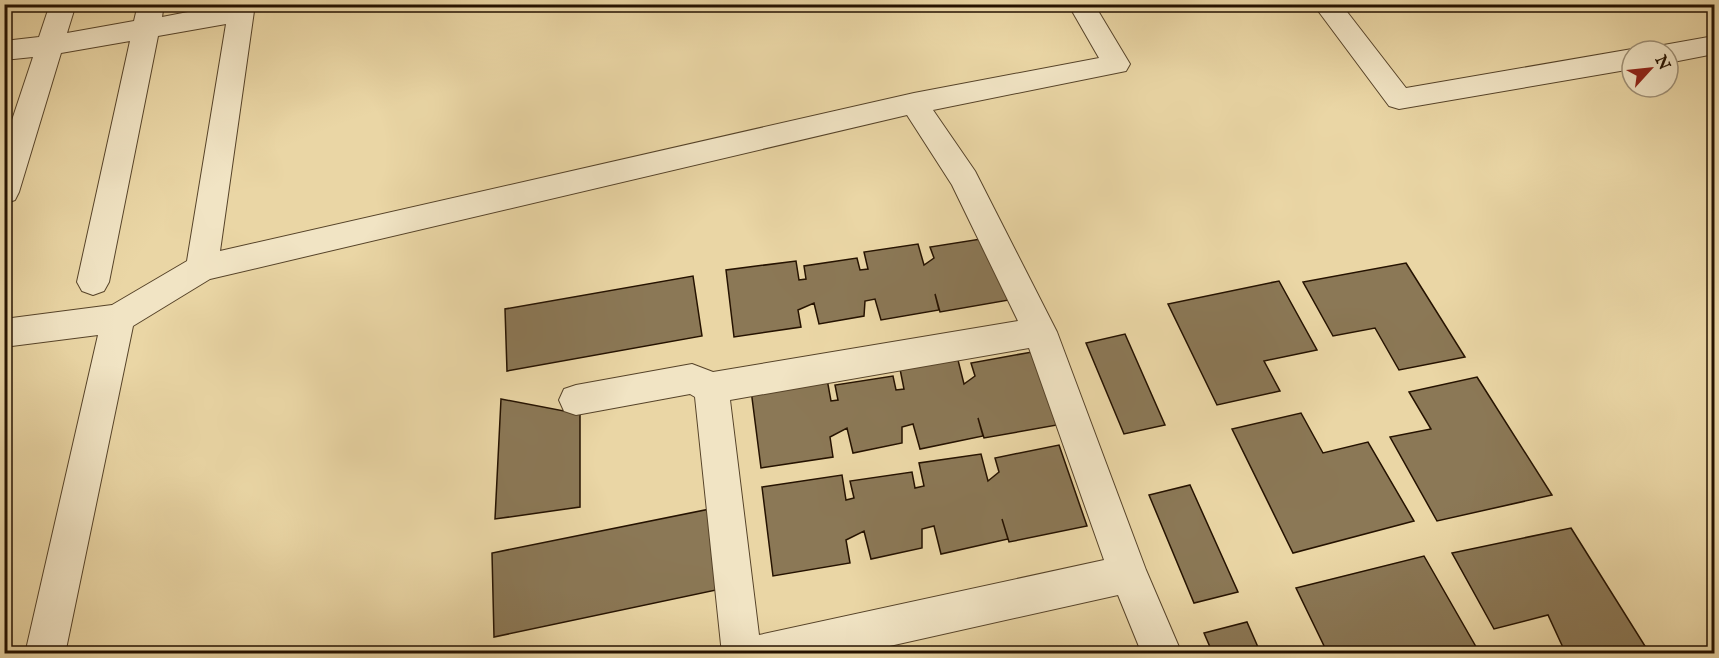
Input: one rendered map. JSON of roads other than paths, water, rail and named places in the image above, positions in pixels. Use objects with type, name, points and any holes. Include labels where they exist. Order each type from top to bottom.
[{"type":"street","points":[[4,192],[63,4]]},
{"type":"street","points":[[4,333],[118,318],[202,268],[914,103],[1116,64],[1081,4]]},
{"type":"street","points":[[1326,4],[1398,99],[1620,61]]},
{"type":"street","points":[[4,51],[51,45],[148,17],[242,8],[202,268]]},
{"type":"street","points":[[93,282],[148,17]]},
{"type":"street","points":[[1680,51],[1714,45]]},
{"type":"street","points":[[914,103],[964,179],[1040,332],[1128,574],[1162,654]]},
{"type":"street","points":[[45,654],[118,318]]},
{"type":"street","points":[[576,400],[692,379],[711,388],[1040,332]]},
{"type":"street","points":[[711,388],[742,654]]},
{"type":"street","points":[[761,654],[1128,574]]}]
